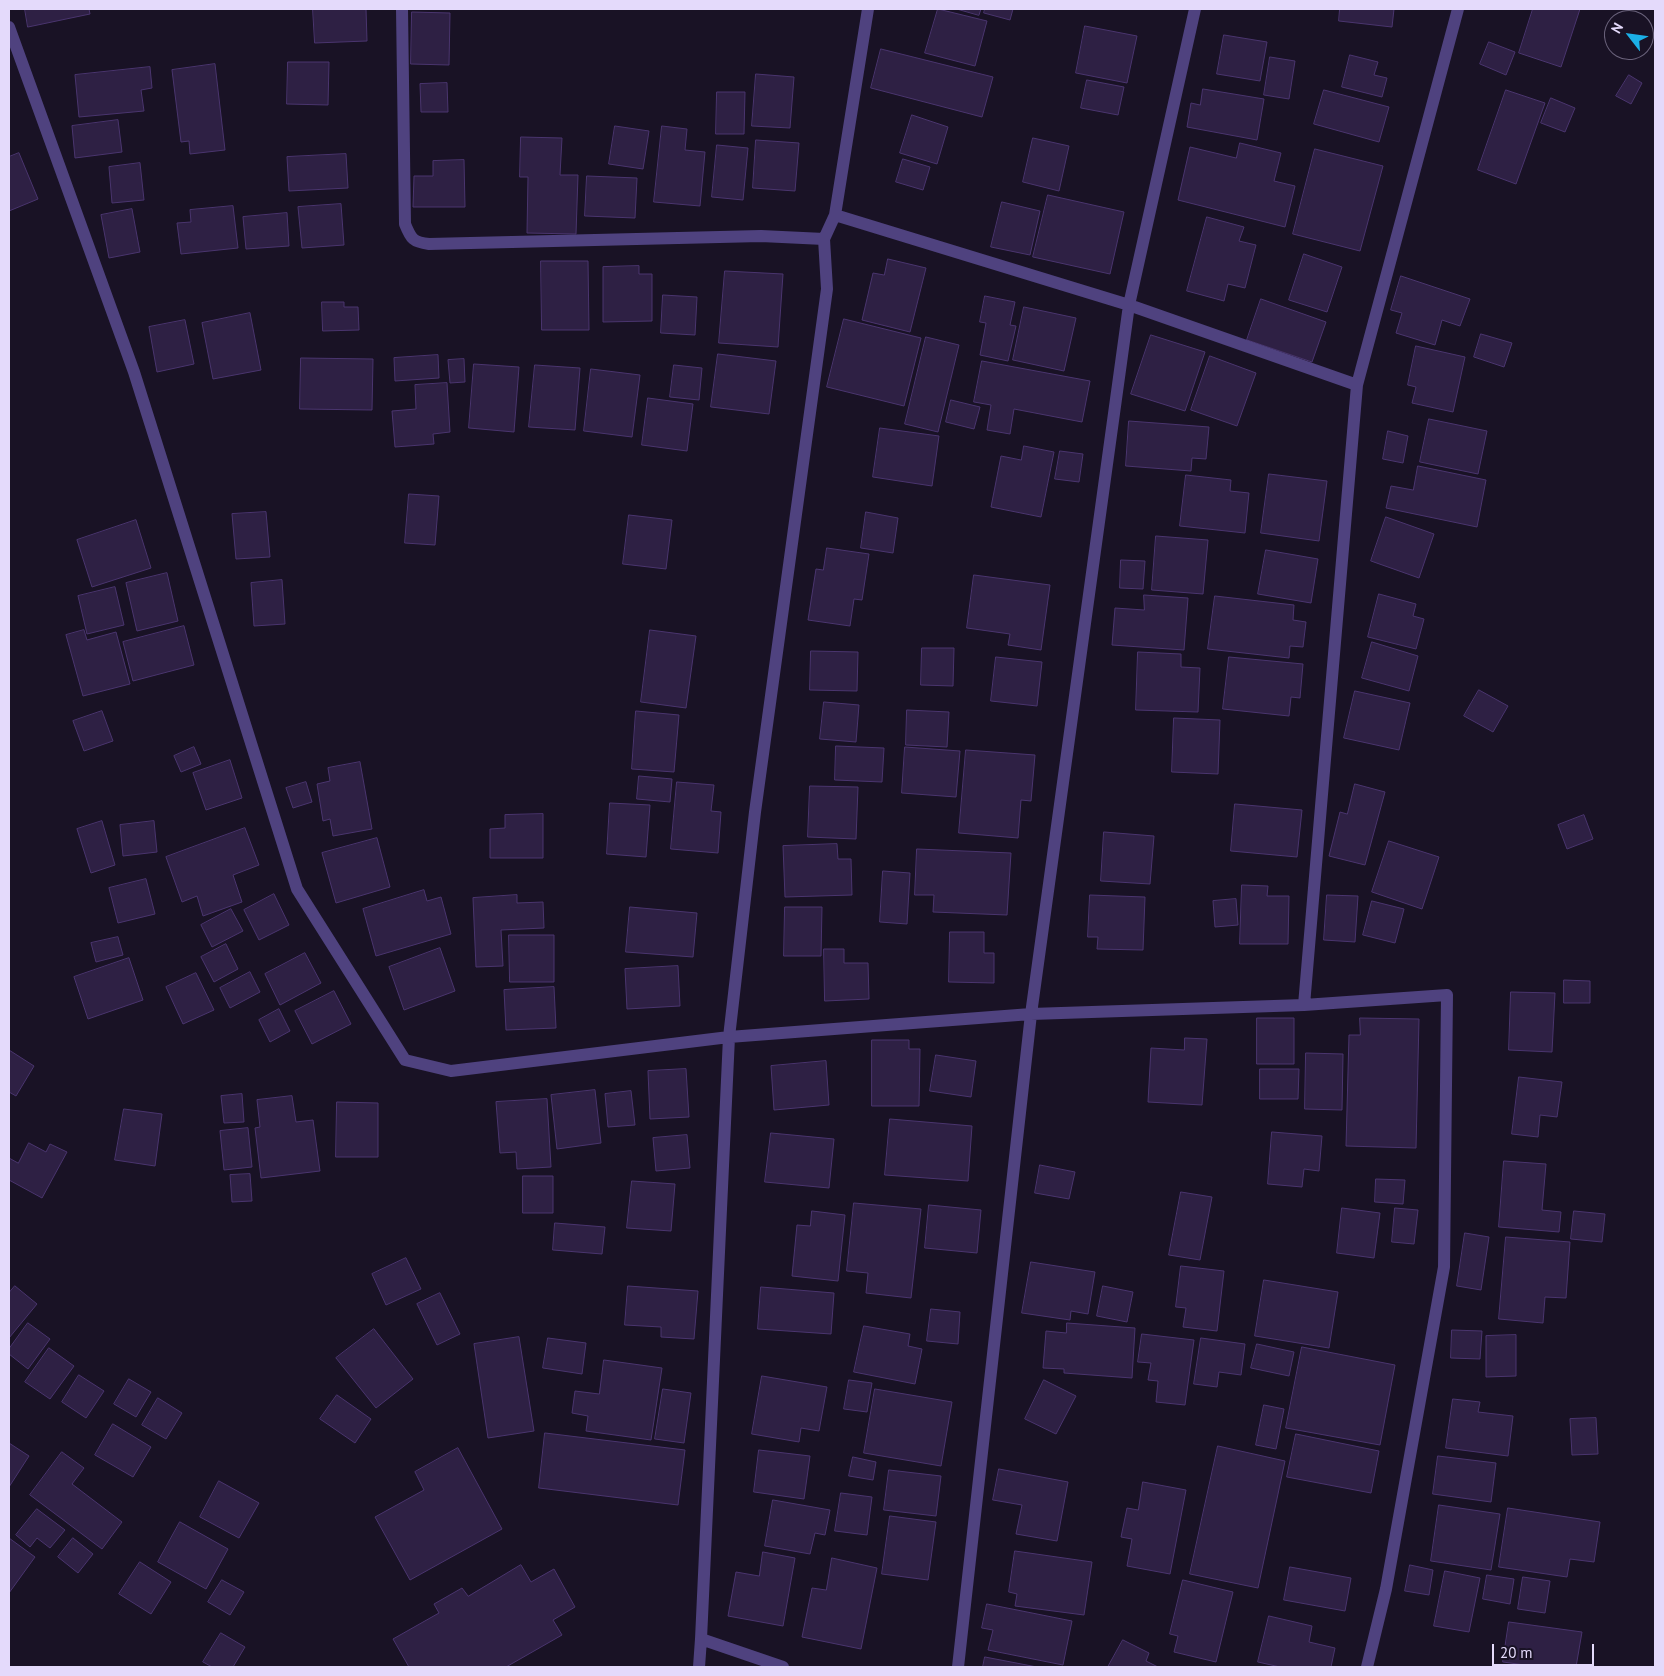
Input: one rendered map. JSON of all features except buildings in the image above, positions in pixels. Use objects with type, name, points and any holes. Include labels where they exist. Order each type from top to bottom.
[{"type":"street","points":[[402,9],[405,224],[410,236],[417,242],[761,236],[824,239]]},
{"type":"street","points":[[699,1667],[729,1037],[755,812],[827,288],[824,239],[835,215],[868,9]]},
{"type":"street","points":[[958,1667],[1031,1014],[1129,305],[1195,9]]},
{"type":"street","points":[[1304,1005],[1357,385],[1458,9]]},
{"type":"street","points":[[9,27],[134,372],[297,888],[405,1060],[451,1071],[729,1037],[1031,1014],[1304,1005],[1447,995],[1444,1267],[1386,1589],[1367,1667]]},
{"type":"street","points":[[835,215],[1129,305],[1357,385]]},
{"type":"street","points":[[701,1639],[783,1667]]}]
